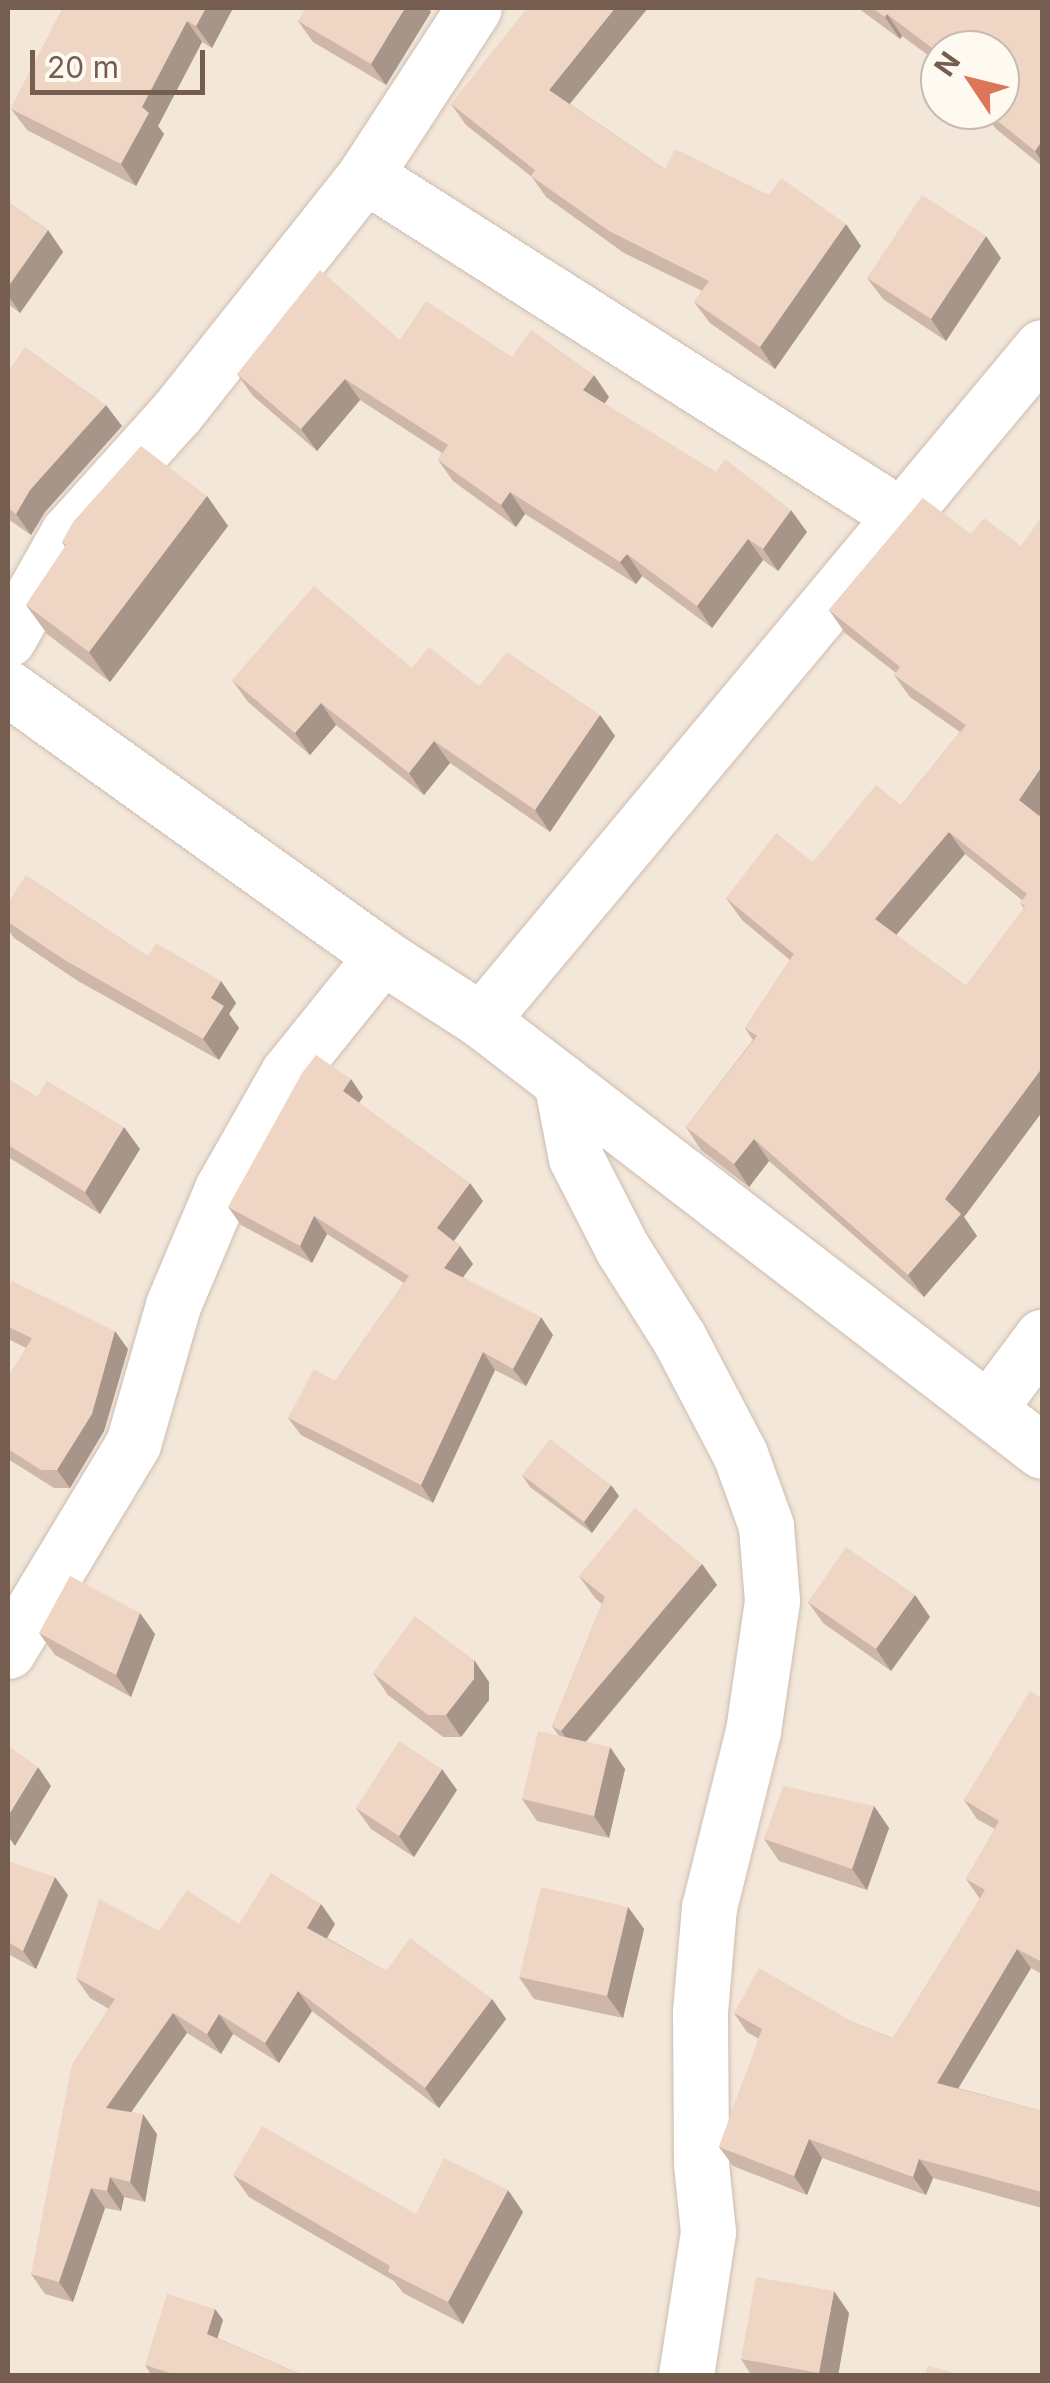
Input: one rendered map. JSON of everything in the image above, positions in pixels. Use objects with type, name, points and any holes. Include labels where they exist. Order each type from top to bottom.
[{"type":"street","points":[[8,639],[68,533],[176,413],[366,175],[474,8]]},
{"type":"street","points":[[366,175],[902,516]]},
{"type":"street","points":[[482,1020],[1042,347]]},
{"type":"street","points":[[8,688],[382,956],[482,1020],[1042,1451]]},
{"type":"street","points":[[8,1650],[134,1444],[173,1305],[222,1189],[288,1072],[382,956]]},
{"type":"street","points":[[562,1082],[576,1158],[622,1248],[679,1338],[740,1454],[766,1526],[772,1601],[767,1638],[752,1731],[709,1907],[700,2012],[701,2164],[708,2232],[686,2376]]},
{"type":"street","points":[[989,1408],[1042,1337]]},
{"type":"shaded area","points":[[8,8],[1042,8],[1042,2375],[8,2375]]},
{"type":"building","points":[[63,8],[206,8],[196,26],[187,21],[142,107],[149,113],[121,164],[11,109]]},
{"type":"building","points":[[306,8],[405,8],[371,64],[298,21]]},
{"type":"building","points":[[527,8],[615,8],[549,90],[665,169],[675,149],[769,195],[781,178],[846,224],[760,347],[694,302],[709,281],[609,231],[531,176],[535,170],[451,104]]},
{"type":"building","points":[[872,8],[1042,8],[1042,141],[1035,151],[1009,130],[1020,130],[1020,30],[920,30],[920,39],[887,14],[885,17]]},
{"type":"building","points":[[922,195],[986,236],[931,319],[867,278]]},
{"type":"building","points":[[8,202],[48,230],[8,287]]},
{"type":"building","points":[[320,270],[400,340],[426,301],[512,357],[531,330],[594,375],[583,390],[716,472],[725,459],[791,510],[763,549],[748,539],[697,606],[627,554],[620,562],[510,492],[501,505],[438,460],[448,445],[345,379],[301,429],[237,374]]},
{"type":"building","points":[[25,347],[106,405],[30,490],[16,514],[8,508],[8,372]]},
{"type":"building","points":[[141,446],[207,496],[89,652],[26,605],[66,545],[62,542],[73,522]]},
{"type":"building","points":[[923,498],[971,534],[984,518],[1021,546],[1042,516],[1042,766],[1019,800],[1042,818],[1042,1068],[945,1199],[961,1214],[908,1275],[754,1139],[734,1164],[686,1127],[757,1036],[745,1028],[794,954],[726,898],[776,833],[813,862],[876,785],[901,805],[966,725],[894,675],[900,667],[829,610]],"holes":[[[949,832],[1027,894],[1020,903],[1025,906],[966,986],[875,919]]]},
{"type":"building","points":[[314,586],[412,668],[429,647],[479,686],[507,652],[600,715],[535,810],[434,741],[409,773],[321,703],[295,733],[232,680]]},
{"type":"building","points":[[26,875],[148,956],[156,943],[221,981],[211,998],[224,1006],[203,1039],[63,959],[8,922],[8,903]]},
{"type":"building","points":[[316,1055],[351,1079],[343,1091],[470,1183],[437,1228],[460,1246],[444,1268],[541,1317],[513,1369],[483,1352],[421,1485],[288,1418],[314,1369],[335,1381],[409,1276],[314,1216],[300,1246],[228,1207],[302,1073]]},
{"type":"building","points":[[8,1079],[37,1097],[47,1081],[124,1127],[85,1192],[8,1145]]},
{"type":"building","points":[[12,1281],[115,1331],[92,1414],[57,1470],[41,1470],[8,1449],[8,1378],[32,1338],[8,1327],[8,1290]]},
{"type":"building","points":[[550,1439],[611,1485],[584,1522],[522,1475]]},
{"type":"building","points":[[635,1508],[702,1564],[561,1731],[552,1726],[605,1597],[579,1576]]},
{"type":"building","points":[[846,1547],[915,1595],[876,1649],[808,1602]]},
{"type":"building","points":[[70,1576],[140,1613],[116,1675],[39,1633]]},
{"type":"building","points":[[415,1616],[474,1660],[474,1679],[446,1715],[428,1715],[373,1673]]},
{"type":"building","points":[[1030,1691],[1042,1698],[1042,1962],[1017,1949],[937,2083],[1042,2111],[1042,2192],[919,2159],[913,2177],[809,2139],[794,2176],[719,2147],[762,2029],[734,2013],[759,1968],[853,2022],[893,2038],[985,1890],[966,1879],[999,1821],[964,1800]]},
{"type":"building","points":[[538,1731],[610,1747],[594,1816],[522,1799]]},
{"type":"building","points":[[399,1741],[442,1769],[399,1836],[356,1808]]},
{"type":"building","points":[[8,1746],[38,1767],[8,1816]]},
{"type":"building","points":[[783,1786],[874,1806],[852,1869],[764,1839]]},
{"type":"building","points":[[8,1861],[55,1877],[23,1951],[8,1942]]},
{"type":"building","points":[[271,1873],[321,1904],[307,1928],[386,1971],[410,1938],[492,1999],[425,2088],[298,1991],[265,2043],[219,2014],[207,2034],[173,2013],[106,2108],[143,2114],[130,2182],[110,2177],[107,2191],[91,2188],[59,2282],[31,2274],[72,2064],[115,1999],[76,1978],[99,1899],[159,1931],[187,1890],[239,1924]]},
{"type":"building","points":[[541,1887],[628,1907],[607,1996],[519,1977]]},
{"type":"building","points":[[262,2126],[416,2214],[444,2158],[508,2190],[448,2302],[388,2272],[390,2266],[233,2175]]},
{"type":"building","points":[[756,2277],[834,2291],[819,2373],[741,2359]]},
{"type":"building","points":[[167,2294],[215,2309],[207,2334],[305,2376],[179,2376],[145,2365]]},
{"type":"building","points":[[928,2366],[967,2376],[925,2376]]}]
